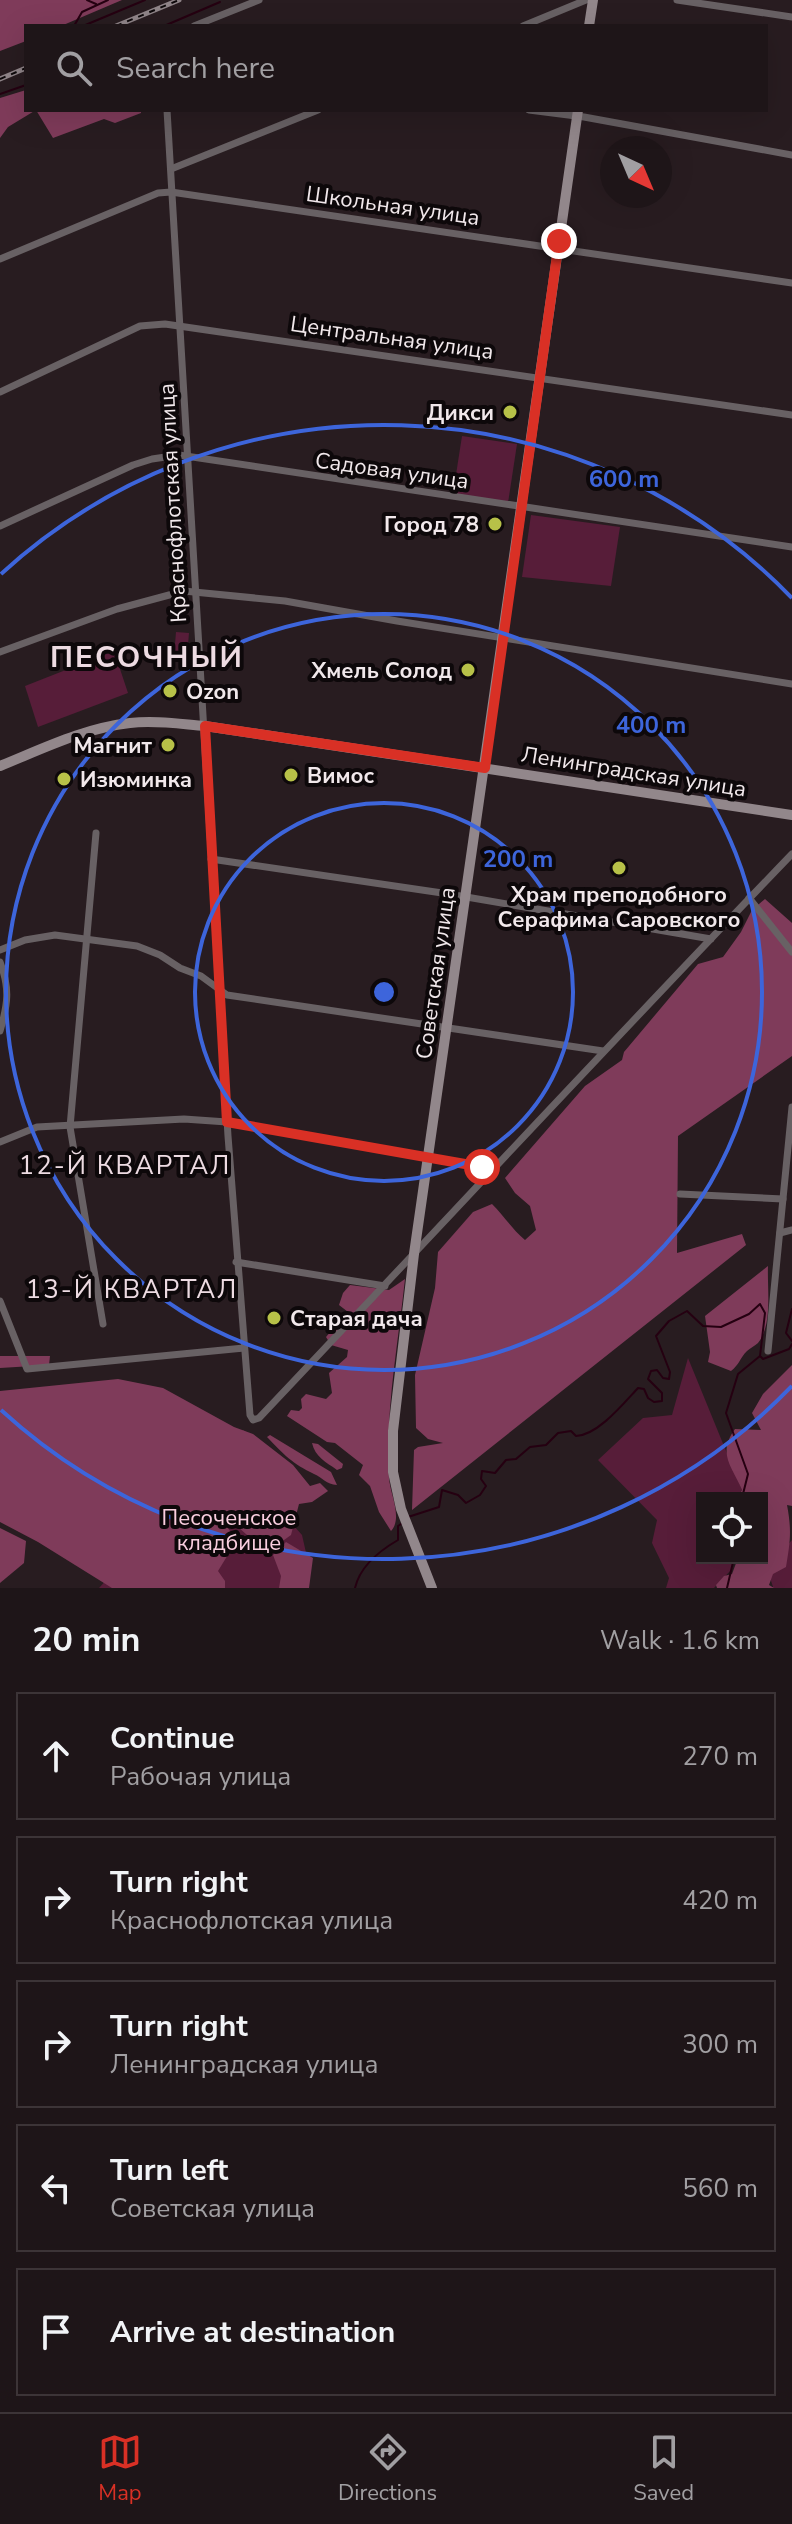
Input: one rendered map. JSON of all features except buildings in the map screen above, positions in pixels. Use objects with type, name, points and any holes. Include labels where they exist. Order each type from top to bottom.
[{"type":"main road","points":[[589,24],[593,0]]},
{"type":"main road","name":"Советская улица","points":[[432,1588],[401,1509],[393,1472],[393,1431],[414,1254],[578,113]]},
{"type":"main road","name":"Ленинградская улица","points":[[0,766],[73,737],[113,726],[154,722],[205,726],[792,815]]},
{"type":"street","points":[[199,24],[259,0]]},
{"type":"street","points":[[528,24],[586,0]]},
{"type":"street","points":[[677,0],[792,17]]},
{"type":"street","name":"Краснофлотская улица","points":[[167,112],[236,1262],[250,1415],[253,1420],[259,1418],[385,1286]]},
{"type":"street","points":[[171,169],[313,112]]},
{"type":"street","points":[[578,113],[792,155]]},
{"type":"street","name":"Школьная улица","points":[[0,259],[158,193],[171,192],[792,283]]},
{"type":"street","name":"Центральная улица","points":[[0,392],[140,326],[179,325],[792,415]]},
{"type":"street","name":"Садовая улица","points":[[0,526],[133,465],[179,455],[792,547]]},
{"type":"street","points":[[0,652],[117,609],[184,591],[285,601],[792,684]]},
{"type":"street","points":[[96,833],[70,1127],[103,1324]]},
{"type":"street","points":[[236,1262],[385,1286],[603,1051],[792,854]]},
{"type":"street","points":[[211,859],[467,897],[711,939]]},
{"type":"street","points":[[749,898],[792,952]]},
{"type":"street","points":[[0,950],[25,940],[55,935],[137,946],[201,976],[227,995],[603,1051]]},
{"type":"street","points":[[0,962],[8,982],[6,1012],[0,1031]]},
{"type":"street","points":[[768,1351],[792,1107]]},
{"type":"street","points":[[0,1142],[37,1127],[184,1119],[227,1122],[482,1167],[489,1174]]},
{"type":"street","points":[[680,1194],[783,1199]]},
{"type":"street","points":[[780,1233],[792,1230]]},
{"type":"street","points":[[0,1301],[27,1369],[244,1348]]},
{"type":"green space","points":[[0,0],[122,0],[66,24],[24,24],[24,42],[0,51]]},
{"type":"green space","points":[[24,91],[24,112],[33,112],[8,127],[0,138],[0,98]]},
{"type":"green space","points":[[37,112],[141,112],[115,123],[104,119],[53,138]]},
{"type":"green space","points":[[462,436],[517,444],[508,503],[453,494]]},
{"type":"green space","points":[[531,515],[620,527],[611,586],[522,577]]},
{"type":"green space","points":[[176,632],[189,633],[187,657],[174,656]]},
{"type":"green space","points":[[114,651],[128,693],[38,727],[25,686]]},
{"type":"green space","points":[[765,899],[792,923],[792,1056],[678,1136],[677,1253],[742,1234],[746,1245],[412,1510],[414,1450],[443,1443],[428,1439],[416,1428],[415,1375],[435,1288],[438,1252],[473,1212],[492,1204],[525,1240],[536,1230],[530,1206],[515,1193],[505,1178],[585,1086],[622,1060],[624,1052],[698,964],[723,957],[752,910]]},
{"type":"green space","points":[[768,1266],[766,1326],[758,1343],[731,1371],[708,1362],[710,1352],[705,1316]]},
{"type":"green space","points":[[405,1279],[389,1428],[389,1478],[396,1513],[391,1531],[379,1512],[370,1486],[359,1475],[363,1465],[335,1443],[327,1442],[287,1416],[291,1410],[299,1411],[302,1408],[301,1399],[306,1394],[326,1399],[332,1393],[329,1373],[347,1357],[348,1350],[331,1345],[326,1337],[332,1330],[347,1327],[352,1315],[339,1305],[343,1293],[350,1285],[389,1290]]},
{"type":"green space","points":[[0,1356],[50,1356],[49,1365],[0,1368]]},
{"type":"green space","points":[[688,1358],[742,1490],[696,1492],[696,1564],[733,1564],[714,1588],[666,1588],[669,1578],[652,1543],[657,1520],[598,1460],[643,1418],[672,1415]]},
{"type":"green space","points":[[792,1365],[792,1506],[787,1505],[790,1537],[786,1567],[773,1574],[769,1585],[774,1588],[717,1588],[724,1576],[732,1574],[736,1564],[768,1564],[768,1492],[741,1492],[727,1453],[735,1429],[761,1430],[752,1413],[763,1394]]},
{"type":"green space","points":[[118,1379],[163,1388],[234,1427],[253,1434],[293,1465],[310,1486],[320,1483],[328,1491],[312,1502],[299,1504],[291,1535],[273,1548],[256,1543],[228,1518],[227,1527],[237,1540],[218,1571],[225,1581],[225,1588],[112,1588],[0,1522],[0,1391]]},
{"type":"green space","name":"Песоченское кладбище","points":[[243,1430],[252,1436],[285,1516],[302,1535],[307,1557],[300,1588],[99,1588]]},
{"type":"green space","points":[[270,1435],[331,1472],[337,1485],[283,1454],[267,1437]]},
{"type":"green space","points":[[312,1443],[318,1444],[343,1464],[342,1468],[337,1470],[322,1459]]},
{"type":"green space","points":[[0,1528],[26,1541],[24,1563],[0,1583]]},
{"type":"green space","points":[[792,1540],[792,1588],[770,1588],[773,1587],[767,1568]]},
{"type":"green space","points":[[286,1542],[313,1558],[309,1588],[279,1588],[281,1576],[273,1555]]},
{"type":"waterway","points":[[87,0],[96,4]]},
{"type":"waterway","points":[[75,24],[82,12],[108,0]]},
{"type":"waterway","points":[[88,24],[145,0]]},
{"type":"waterway","points":[[169,24],[220,2]]},
{"type":"waterway","points":[[0,94],[24,86]]},
{"type":"waterway","points":[[408,1517],[439,1507],[442,1490],[458,1495],[466,1503],[480,1495],[486,1486],[481,1479],[482,1471],[495,1473],[506,1460],[516,1459],[530,1447],[546,1445],[558,1433],[571,1431],[576,1436],[593,1430],[610,1418],[638,1388],[644,1389],[654,1402],[662,1401],[662,1393],[648,1379],[651,1371],[657,1370],[663,1378],[669,1379],[670,1372],[656,1336],[669,1321],[687,1311],[703,1326],[721,1327],[749,1314],[760,1304],[765,1313],[760,1356],[763,1359],[789,1349],[792,1344]]},
{"type":"waterway","points":[[792,1309],[786,1333],[792,1341]]},
{"type":"waterway","points":[[744,1492],[748,1474],[726,1413],[738,1374],[760,1356]]},
{"type":"waterway","points":[[355,1588],[371,1560],[398,1540],[398,1526],[401,1524]]},
{"type":"waterway","points":[[727,1588],[733,1564]]},
{"type":"railway","points":[[121,24],[179,0]]},
{"type":"railway","points":[[0,79],[24,69]]},
{"type":"place","name":"Дикси","points":[[510,412]]},
{"type":"place","name":"Город 78","points":[[495,524]]},
{"type":"place","name":"Хмель Солод","points":[[468,670]]},
{"type":"place","name":"Ozon","points":[[170,691]]},
{"type":"place","name":"Магнит","points":[[168,745]]},
{"type":"place","name":"Вимос","points":[[291,775]]},
{"type":"place","name":"Изюминка","points":[[64,779]]},
{"type":"place","name":"Храм преподобного Серафима Саровского","points":[[619,868]]},
{"type":"place","name":"Старая дача","points":[[274,1318]]},
{"type":"district","name":"ПЕСОЧНЫЙ","points":[[147,657]]},
{"type":"district","name":"12-Й КВАРТАЛ","points":[[125,1165]]},
{"type":"district","name":"13-Й КВАРТАЛ","points":[[132,1289]]},
{"type":"route","points":[[482,1167],[227,1122],[205,726],[485,768],[559,241]]}]
